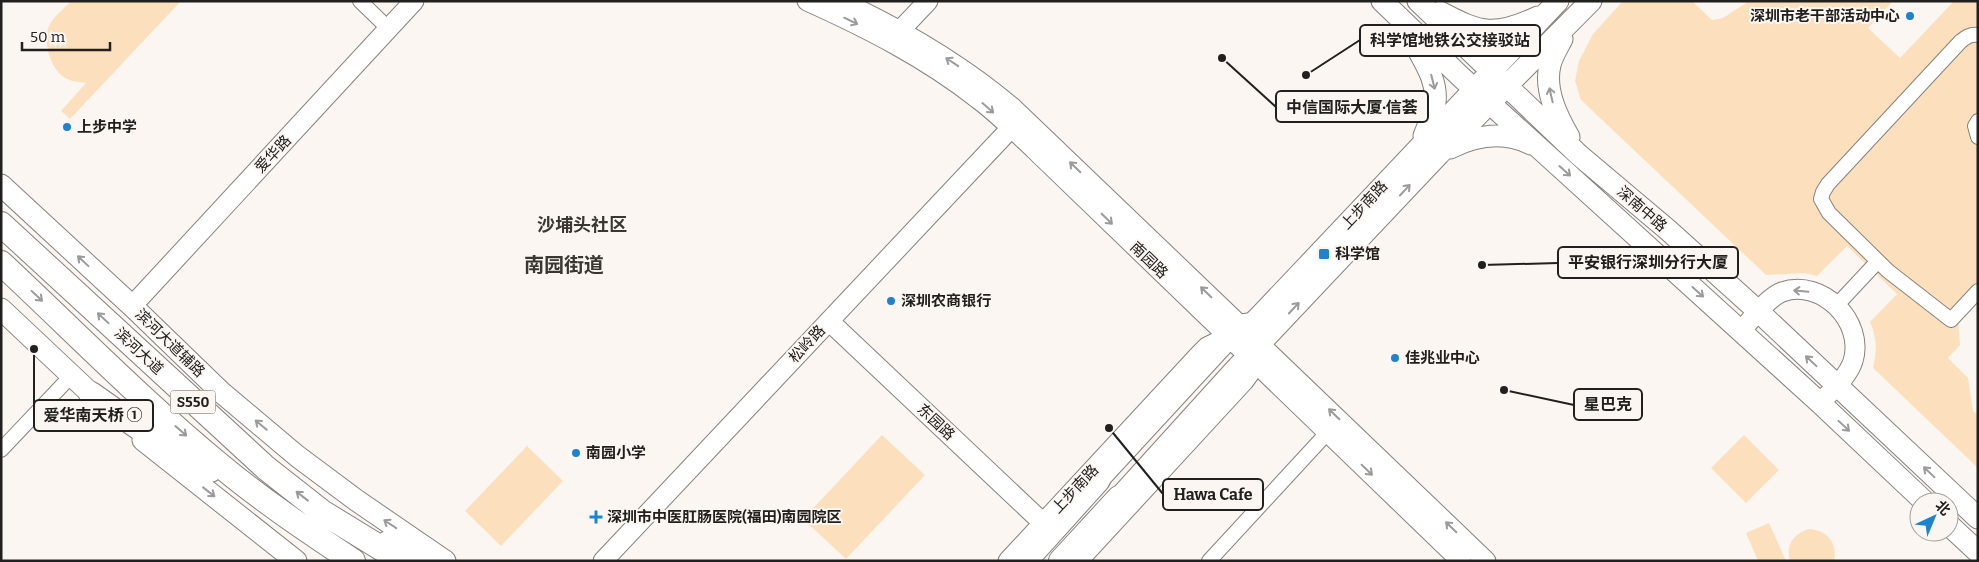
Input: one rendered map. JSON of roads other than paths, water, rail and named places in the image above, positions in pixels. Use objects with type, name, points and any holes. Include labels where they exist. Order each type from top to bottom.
[{"type":"highway","name":"滨河大道","points":[[1,224],[251,455],[322,512],[402,561]]},
{"type":"highway","name":"滨河大道","points":[[1,262],[165,418],[220,466],[278,511],[353,561]]},
{"type":"highway","points":[[91,394],[155,439],[278,511]]},
{"type":"highway","points":[[1025,561],[1098,480]]},
{"type":"highway","points":[[1075,560],[1119,498]]},
{"type":"highway","points":[[322,512],[427,561]]},
{"type":"highway","points":[[306,530],[337,561]]},
{"type":"main road","name":"深南中路","points":[[1382,1],[1914,492]]},
{"type":"main road","name":"深南中路","points":[[1420,1],[1579,155],[1668,230],[1978,518]]},
{"type":"main road","points":[[1420,1],[1462,24],[1482,30],[1516,27],[1553,7]]},
{"type":"main road","points":[[1579,155],[1560,122],[1550,93],[1550,65],[1569,25],[1591,1]]},
{"type":"main road","name":"上步南路","points":[[1098,480],[1235,331],[1252,323],[1259,317],[1421,144],[1553,7]]},
{"type":"main road","points":[[1405,22],[1429,70],[1435,90],[1435,103],[1421,144]]},
{"type":"main road","name":"上步南路","points":[[1119,498],[1439,154],[1569,25]]},
{"type":"main road","points":[[1439,154],[1469,140],[1499,136],[1517,138],[1545,153]]},
{"type":"main road","name":"滨河大道辅路","points":[[1,186],[132,306],[222,392],[297,456],[356,500],[445,561]]},
{"type":"main road","points":[[1,309],[71,376],[150,446],[296,561]]},
{"type":"main road","points":[[1959,534],[1978,552]]},
{"type":"street","points":[[360,1],[389,29]]},
{"type":"street","name":"爱华路","points":[[132,306],[414,1]]},
{"type":"street","name":"南园路","points":[[807,1],[851,20],[896,36],[943,74],[972,94],[1235,331]]},
{"type":"street","name":"南园路","points":[[841,1],[896,36],[988,87],[1013,108],[1235,331],[1328,432],[1461,561]]},
{"type":"street","points":[[896,36],[928,1]]},
{"type":"street","points":[[1978,35],[1966,36],[1960,42],[1828,184],[1821,199],[1830,213],[1878,261],[1951,320],[1978,291]]},
{"type":"street","points":[[1978,121],[1976,126],[1978,137]]},
{"type":"street","name":"松岭路","points":[[603,561],[1011,128]]},
{"type":"street","points":[[1836,306],[1878,261]]},
{"type":"street","points":[[1741,331],[1777,294],[1793,290],[1813,292],[1836,306],[1848,320],[1855,350],[1850,367],[1820,403]]},
{"type":"street","name":"东园路","points":[[829,321],[1043,523]]},
{"type":"street","name":"上步南路","points":[[1008,561],[1200,354],[1214,343],[1235,331]]},
{"type":"street","name":"南园路","points":[[1255,354],[1486,561]]},
{"type":"street","name":"上步南路","points":[[1075,560],[1244,381],[1255,354]]},
{"type":"street","points":[[1,450],[71,376]]},
{"type":"street","points":[[1209,561],[1328,432]]},
{"type":"place","name":"深圳市老干部活动中心","points":[[1910,16]]},
{"type":"place","name":"中信国际大厦·信荟","points":[[1222,58]]},
{"type":"place","name":"科学馆地铁公交接驳站","points":[[1306,75]]},
{"type":"place","name":"上步中学","points":[[67,127]]},
{"type":"place","name":"科学馆","points":[[1324,254]]},
{"type":"place","name":"平安银行深圳分行大厦","points":[[1482,265]]},
{"type":"place","name":"深圳农商银行","points":[[891,301]]},
{"type":"place","name":"爱华南天桥 ①","points":[[34,349]]},
{"type":"place","name":"佳兆业中心","points":[[1395,358]]},
{"type":"place","name":"星巴克","points":[[1504,390]]},
{"type":"place","name":"Hawa Cafe","points":[[1109,428]]},
{"type":"place","name":"南园小学","points":[[576,453]]},
{"type":"place","name":"深圳市中医肛肠医院(福田)南园院区","points":[[596,517]]},
{"type":"district","name":"沙埔头社区","points":[[582,225]]},
{"type":"district","name":"南园街道","points":[[564,265]]}]
